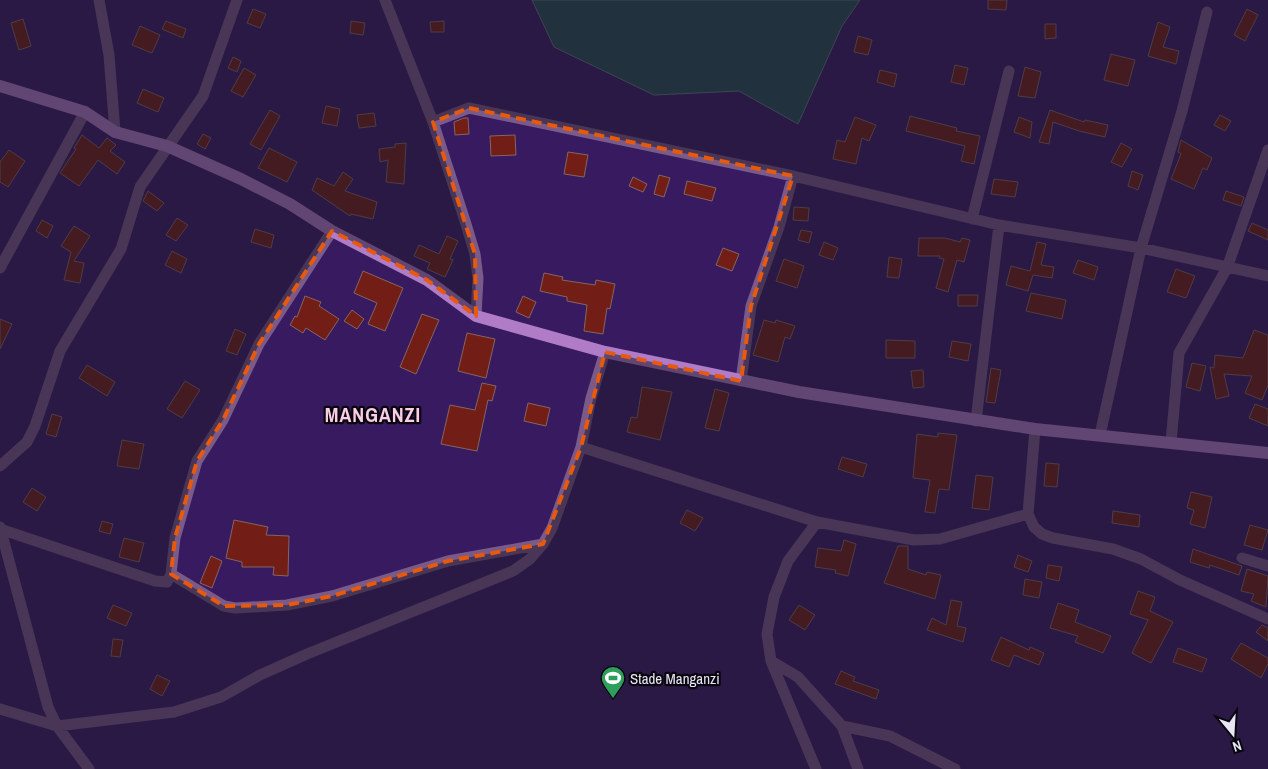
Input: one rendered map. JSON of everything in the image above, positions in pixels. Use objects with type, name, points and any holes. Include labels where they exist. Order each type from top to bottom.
[{"type":"main road","points":[[0,86],[84,112],[115,132],[167,146],[290,204],[332,231],[427,280],[476,316],[605,352],[741,381],[1036,429],[1268,452]]},
{"type":"street","points":[[99,0],[109,55],[115,132]]},
{"type":"street","points":[[0,466],[27,442],[35,426],[60,351],[121,250],[140,187],[203,96],[237,0]]},
{"type":"street","points":[[385,0],[433,122],[475,254],[478,278],[476,316]]},
{"type":"street","points":[[1100,435],[1141,248],[1182,111],[1207,12]]},
{"type":"street","points":[[972,219],[1009,71]]},
{"type":"street","points":[[433,122],[469,108],[793,176],[999,225],[1141,248],[1268,276]]},
{"type":"street","points":[[0,268],[84,112]]},
{"type":"street","points":[[1171,442],[1179,353],[1227,268],[1268,150]]},
{"type":"street","points":[[741,381],[751,306],[776,236],[793,176]]},
{"type":"street","points":[[976,420],[999,225]]},
{"type":"street","points":[[0,528],[155,582],[166,582],[171,574],[174,538],[197,461],[223,420],[259,344],[332,231]]},
{"type":"street","points":[[0,709],[57,726],[174,712],[221,697],[260,675],[307,654],[513,571],[530,559],[543,544],[552,528],[581,447],[591,398],[605,352]]},
{"type":"street","points":[[1036,429],[1028,514],[1034,527],[1042,534],[1053,538],[1113,549],[1141,559],[1180,580],[1268,619]]},
{"type":"street","points":[[581,447],[817,522],[914,540],[940,539],[1028,514]]},
{"type":"street","points":[[816,769],[770,661],[767,634],[774,597],[788,561],[817,522]]},
{"type":"street","points":[[0,528],[48,707],[57,726],[89,769]]},
{"type":"street","points":[[171,574],[224,606],[235,608],[287,605],[332,596],[448,561],[543,544]]},
{"type":"street","points":[[1242,558],[1268,566]]},
{"type":"street","points":[[770,661],[798,677],[842,726],[858,769]]},
{"type":"street","points":[[842,726],[890,736],[955,769]]},
{"type":"highlighted area","points":[[469,108],[793,176],[751,306],[741,381],[605,352],[581,447],[543,544],[448,561],[332,596],[287,605],[224,606],[171,574],[175,538],[197,461],[223,420],[259,344],[332,231],[427,280],[476,316],[475,254],[433,122]]},
{"type":"shaded area","points":[[0,0],[1268,0],[1268,769],[0,769]]},
{"type":"shaded area","points":[[532,0],[860,0],[842,26],[798,124],[739,91],[654,95],[554,47]]},
{"type":"building","points":[[988,0],[1007,0],[1006,10],[988,9]]},
{"type":"building","points":[[253,9],[266,14],[260,28],[247,23]]},
{"type":"building","points":[[1247,9],[1258,15],[1245,41],[1234,35]]},
{"type":"building","points":[[23,19],[31,46],[19,50],[11,23]]},
{"type":"building","points":[[166,21],[186,29],[183,38],[162,29]]},
{"type":"building","points":[[351,21],[365,23],[363,35],[350,33]]},
{"type":"building","points":[[444,21],[444,32],[431,32],[430,22]]},
{"type":"building","points":[[1158,22],[1170,27],[1163,47],[1179,51],[1176,64],[1148,56]]},
{"type":"building","points":[[1045,24],[1056,24],[1056,38],[1045,39]]},
{"type":"building","points":[[140,26],[160,35],[152,53],[132,45]]},
{"type":"building","points":[[858,36],[872,40],[868,55],[854,52]]},
{"type":"building","points":[[1111,54],[1135,60],[1128,86],[1104,80]]},
{"type":"building","points":[[233,57],[241,61],[237,72],[228,68]]},
{"type":"building","points":[[955,65],[968,68],[964,85],[951,82]]},
{"type":"building","points":[[1025,67],[1041,72],[1035,98],[1018,96]]},
{"type":"building","points":[[244,68],[256,75],[243,97],[231,91]]},
{"type":"building","points":[[880,70],[897,74],[894,87],[877,82]]},
{"type":"building","points":[[143,89],[164,98],[158,112],[137,103]]},
{"type":"building","points":[[326,106],[340,109],[337,126],[322,123]]},
{"type":"building","points":[[270,110],[280,116],[261,150],[250,144]]},
{"type":"building","points":[[1050,110],[1084,122],[1085,120],[1108,125],[1105,137],[1053,122],[1049,144],[1039,142]]},
{"type":"building","points":[[374,113],[376,126],[359,128],[357,115]]},
{"type":"building","points":[[1220,115],[1231,121],[1225,131],[1214,125]]},
{"type":"building","points":[[910,116],[957,128],[956,131],[980,136],[974,164],[961,161],[965,146],[906,131]]},
{"type":"building","points":[[855,117],[876,125],[869,141],[862,138],[856,164],[833,159],[837,140],[845,142]]},
{"type":"building","points":[[1019,117],[1032,122],[1030,138],[1014,132]]},
{"type":"building","points":[[468,118],[469,134],[455,135],[454,122]]},
{"type":"building","points":[[203,134],[211,138],[205,149],[197,144]]},
{"type":"building","points":[[82,135],[99,148],[107,138],[116,145],[110,151],[125,162],[117,174],[98,160],[79,186],[60,173],[76,149],[74,148]]},
{"type":"building","points":[[515,135],[516,155],[491,156],[490,136]]},
{"type":"building","points":[[1181,140],[1212,158],[1207,170],[1203,168],[1194,189],[1171,179],[1181,154],[1178,152]]},
{"type":"building","points":[[406,143],[404,184],[386,182],[388,160],[380,162],[379,149],[395,147],[395,144]]},
{"type":"building","points":[[1121,143],[1132,149],[1122,167],[1111,162]]},
{"type":"building","points":[[269,148],[297,162],[287,182],[258,168]]},
{"type":"building","points":[[9,150],[25,161],[8,187],[0,182],[0,162]]},
{"type":"building","points":[[568,152],[588,155],[584,177],[564,174]]},
{"type":"building","points":[[1132,171],[1143,175],[1138,190],[1128,186]]},
{"type":"building","points":[[343,172],[353,179],[345,191],[377,202],[373,219],[351,214],[350,216],[312,190],[317,178],[334,186]]},
{"type":"building","points":[[659,175],[670,178],[664,197],[654,194]]},
{"type":"building","points":[[633,177],[647,184],[643,192],[629,186]]},
{"type":"building","points":[[994,179],[1018,182],[1015,197],[991,194]]},
{"type":"building","points":[[687,181],[716,188],[712,201],[684,194]]},
{"type":"building","points":[[148,191],[164,203],[157,211],[143,201]]},
{"type":"building","points":[[1226,191],[1244,197],[1241,206],[1223,200]]},
{"type":"building","points":[[794,207],[809,208],[808,221],[793,220]]},
{"type":"building","points":[[177,218],[188,225],[176,241],[166,235]]},
{"type":"building","points":[[42,220],[53,226],[47,238],[36,231]]},
{"type":"building","points":[[1252,223],[1268,230],[1268,240],[1248,231]]},
{"type":"building","points":[[74,226],[90,236],[74,261],[84,263],[80,283],[64,280],[71,252],[61,246]]},
{"type":"building","points":[[255,229],[274,235],[271,248],[251,242]]},
{"type":"building","points":[[801,230],[812,232],[809,243],[798,240]]},
{"type":"building","points":[[447,236],[458,241],[450,259],[453,260],[445,277],[427,269],[430,263],[414,256],[419,245],[439,254]]},
{"type":"building","points":[[919,238],[945,238],[960,242],[962,238],[970,240],[964,262],[957,260],[948,292],[936,288],[944,259],[939,258],[940,256],[918,256]]},
{"type":"building","points":[[824,242],[838,248],[833,260],[819,255]]},
{"type":"building","points":[[1037,242],[1046,244],[1041,265],[1054,267],[1052,278],[1033,275],[1028,291],[1006,285],[1011,266],[1030,271]]},
{"type":"building","points":[[723,248],[739,254],[732,271],[716,265]]},
{"type":"building","points":[[172,251],[187,259],[181,273],[165,265]]},
{"type":"building","points":[[889,257],[902,259],[899,278],[887,277]]},
{"type":"building","points":[[784,259],[804,266],[797,288],[776,281]]},
{"type":"building","points":[[1078,260],[1098,267],[1094,280],[1073,273]]},
{"type":"building","points":[[1176,269],[1195,276],[1186,298],[1167,292]]},
{"type":"building","points":[[363,271],[403,288],[385,331],[368,324],[377,303],[354,293]]},
{"type":"building","points":[[544,273],[563,277],[562,280],[595,285],[596,280],[615,284],[610,309],[607,308],[603,334],[584,331],[587,305],[567,301],[567,297],[540,291]]},
{"type":"building","points":[[1031,293],[1066,300],[1062,319],[1026,311]]},
{"type":"building","points":[[958,295],[978,295],[977,306],[958,306]]},
{"type":"building","points":[[305,296],[321,302],[319,306],[339,319],[325,340],[306,328],[303,333],[290,325],[295,316],[297,317]]},
{"type":"building","points":[[523,296],[536,302],[529,318],[516,312]]},
{"type":"building","points":[[352,310],[364,319],[357,329],[344,321]]},
{"type":"building","points":[[422,314],[439,320],[416,374],[400,367]]},
{"type":"building","points":[[0,319],[12,324],[0,349]]},
{"type":"building","points":[[764,320],[775,323],[776,320],[795,326],[790,339],[785,337],[778,362],[753,355]]},
{"type":"building","points":[[235,329],[246,334],[237,355],[226,351]]},
{"type":"building","points":[[1254,330],[1268,335],[1268,385],[1262,400],[1245,393],[1252,376],[1224,374],[1229,396],[1216,399],[1210,367],[1214,368],[1215,355],[1243,358]]},
{"type":"building","points":[[467,333],[495,339],[486,378],[458,371]]},
{"type":"building","points":[[886,340],[915,341],[915,358],[886,358]]},
{"type":"building","points":[[952,341],[971,344],[968,361],[949,357]]},
{"type":"building","points":[[1192,363],[1206,366],[1200,391],[1186,387]]},
{"type":"building","points":[[87,365],[115,382],[107,396],[79,378]]},
{"type":"building","points":[[991,368],[1001,370],[995,403],[986,402]]},
{"type":"building","points":[[923,370],[924,387],[913,388],[911,371]]},
{"type":"building","points":[[185,381],[200,390],[182,418],[167,409]]},
{"type":"building","points":[[482,383],[496,386],[492,401],[488,400],[477,451],[441,444],[450,405],[475,410]]},
{"type":"building","points":[[642,387],[672,392],[660,440],[627,432],[631,417],[637,418]]},
{"type":"building","points":[[715,389],[729,393],[719,431],[705,428]]},
{"type":"building","points":[[528,403],[550,408],[546,426],[524,421]]},
{"type":"building","points":[[1255,404],[1268,409],[1268,426],[1249,418]]},
{"type":"building","points":[[52,414],[62,417],[56,437],[46,434]]},
{"type":"building","points":[[938,433],[957,435],[949,490],[939,489],[935,513],[925,512],[930,480],[913,478],[917,434],[938,437]]},
{"type":"building","points":[[122,440],[144,444],[139,469],[117,466]]},
{"type":"building","points":[[842,457],[867,464],[863,477],[838,469]]},
{"type":"building","points":[[1046,463],[1059,464],[1057,487],[1044,486]]},
{"type":"building","points":[[976,475],[993,477],[989,510],[972,508]]},
{"type":"building","points":[[32,488],[46,497],[37,511],[23,502]]},
{"type":"building","points":[[1191,492],[1212,497],[1205,528],[1190,524],[1194,510],[1187,508]]},
{"type":"building","points":[[687,510],[703,518],[695,531],[680,523]]},
{"type":"building","points":[[1113,511],[1140,515],[1139,527],[1112,523]]},
{"type":"building","points":[[234,520],[268,527],[266,535],[289,536],[288,576],[273,575],[274,567],[242,567],[242,562],[226,558]]},
{"type":"building","points":[[102,521],[113,524],[110,534],[99,531]]},
{"type":"building","points":[[1250,525],[1268,530],[1262,550],[1244,545]]},
{"type":"building","points":[[124,538],[144,543],[139,562],[119,557]]},
{"type":"building","points":[[844,540],[856,544],[848,576],[835,573],[836,570],[815,567],[818,548],[841,551]]},
{"type":"building","points":[[898,546],[908,546],[908,569],[926,575],[927,572],[941,575],[935,599],[884,583]]},
{"type":"building","points":[[1193,549],[1242,566],[1239,575],[1210,565],[1209,568],[1190,562]]},
{"type":"building","points":[[1018,555],[1032,561],[1028,572],[1014,567]]},
{"type":"building","points":[[211,556],[222,561],[212,588],[200,583]]},
{"type":"building","points":[[1048,565],[1062,567],[1059,581],[1046,578]]},
{"type":"building","points":[[1247,569],[1268,576],[1266,607],[1251,601],[1254,594],[1241,591]]},
{"type":"building","points":[[1025,579],[1042,582],[1039,598],[1023,595]]},
{"type":"building","points":[[1138,591],[1155,597],[1150,611],[1173,622],[1151,663],[1132,653],[1148,620],[1130,614]]},
{"type":"building","points":[[951,600],[962,602],[957,626],[966,628],[963,642],[927,630],[932,618],[946,625]]},
{"type":"building","points":[[1058,603],[1079,610],[1075,622],[1111,636],[1103,653],[1075,642],[1078,636],[1050,628]]},
{"type":"building","points":[[113,605],[132,613],[126,626],[107,618]]},
{"type":"building","points":[[799,605],[815,615],[805,630],[789,620]]},
{"type":"building","points":[[1262,625],[1268,628],[1268,641],[1256,632]]},
{"type":"building","points":[[1001,637],[1029,650],[1030,647],[1044,653],[1039,665],[1014,655],[1009,667],[991,660]]},
{"type":"building","points":[[113,639],[123,640],[120,657],[111,656]]},
{"type":"building","points":[[1241,643],[1268,658],[1268,664],[1261,678],[1231,659]]},
{"type":"building","points":[[1178,648],[1207,659],[1202,672],[1173,662]]},
{"type":"building","points":[[841,671],[855,677],[853,681],[879,690],[876,699],[835,684]]},
{"type":"building","points":[[157,675],[170,681],[162,696],[150,689]]},
{"type":"place","name":"Stade Manganzi","points":[[613,699]]},
{"type":"district","name":"MANGANZI","points":[[373,414]]}]
